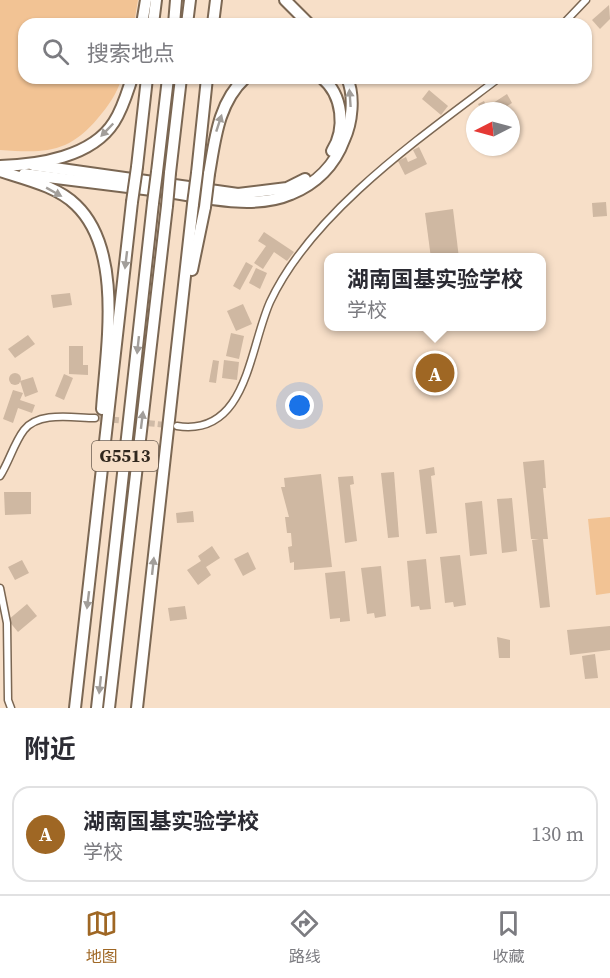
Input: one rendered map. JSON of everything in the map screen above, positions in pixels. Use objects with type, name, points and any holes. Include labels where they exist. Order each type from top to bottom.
[{"type":"highway","points":[[143,18],[146,0]]},
{"type":"highway","points":[[154,18],[156,0]]},
{"type":"highway","points":[[174,18],[176,0]]},
{"type":"highway","points":[[188,18],[190,0]]},
{"type":"highway","points":[[214,18],[216,0]]},
{"type":"highway","points":[[285,0],[303,18]]},
{"type":"highway","points":[[0,169],[33,165],[93,144],[113,124],[125,102],[130,84]]},
{"type":"highway","points":[[75,708],[146,84]]},
{"type":"highway","name":"G5513","points":[[97,708],[167,84]]},
{"type":"highway","name":"G5513","points":[[109,708],[180,84]]},
{"type":"highway","points":[[137,708],[206,84]]},
{"type":"highway","points":[[179,332],[206,207],[217,125],[231,94],[240,84]]},
{"type":"highway","points":[[33,165],[238,194],[287,188],[309,177],[326,162],[336,145],[341,123],[339,101],[326,84]]},
{"type":"highway","points":[[0,169],[241,201],[291,195],[313,182],[329,167],[340,152],[349,129],[351,106],[348,84]]},
{"type":"highway","points":[[0,169],[39,184],[75,203],[93,226],[101,247],[107,278],[107,331],[91,574]]},
{"type":"street","points":[[569,18],[586,0]]},
{"type":"street","points":[[177,426],[194,429],[212,424],[227,412],[240,390],[270,302],[303,246],[394,158],[491,84]]},
{"type":"street","points":[[0,476],[23,431],[33,422],[55,417],[95,418]]},
{"type":"street","points":[[0,588],[7,623],[8,700],[11,708]]},
{"type":"shaded area","points":[[0,0],[138,0],[135,18],[18,18],[18,84],[120,84],[112,100],[98,118],[76,139],[54,149],[42,151],[0,150]]},
{"type":"shaded area","points":[[610,517],[610,593],[596,595],[588,519]]},
{"type":"building","points":[[609,5],[610,19],[600,29],[592,20]]},
{"type":"building","points":[[429,90],[448,106],[441,115],[422,99]]},
{"type":"building","points":[[507,94],[511,102],[495,102]]},
{"type":"building","points":[[419,147],[427,164],[405,175],[398,161],[406,157],[408,162],[417,158],[413,150]]},
{"type":"building","points":[[606,202],[607,216],[593,217],[592,203]]},
{"type":"building","points":[[453,209],[458,253],[430,253],[425,213]]},
{"type":"building","points":[[264,232],[294,252],[287,261],[274,252],[263,269],[254,263],[266,246],[258,241]]},
{"type":"building","points":[[246,262],[253,266],[240,290],[233,286]]},
{"type":"building","points":[[256,268],[267,273],[260,289],[249,283]]},
{"type":"building","points":[[70,293],[72,305],[53,308],[51,295]]},
{"type":"building","points":[[243,304],[252,324],[236,331],[227,311]]},
{"type":"building","points":[[231,333],[244,336],[239,359],[226,356]]},
{"type":"building","points":[[28,335],[35,344],[15,358],[8,349]]},
{"type":"building","points":[[69,346],[83,346],[83,365],[88,365],[88,375],[69,374]]},
{"type":"building","points":[[213,360],[219,361],[216,383],[209,382]]},
{"type":"building","points":[[224,360],[239,362],[237,380],[222,378]]},
{"type":"building","points":[[17,373],[21,379],[17,385],[13,385],[9,377]]},
{"type":"building","points":[[64,374],[73,378],[64,400],[55,396]]},
{"type":"building","points":[[33,377],[38,392],[25,397],[20,381]]},
{"type":"building","points":[[13,390],[23,393],[20,400],[35,405],[32,413],[18,408],[13,423],[3,419]]},
{"type":"building","points":[[544,460],[546,488],[543,488],[548,539],[543,539],[550,607],[540,608],[532,540],[539,539],[531,539],[523,462]]},
{"type":"building","points":[[434,467],[435,475],[431,476],[437,533],[426,534],[419,470]]},
{"type":"building","points":[[394,472],[399,537],[388,538],[381,473]]},
{"type":"building","points":[[321,474],[332,567],[294,570],[294,562],[290,563],[288,547],[292,546],[291,533],[287,533],[285,517],[289,517],[281,487],[285,487],[284,478]]},
{"type":"building","points":[[353,476],[354,484],[350,485],[357,541],[345,543],[338,477]]},
{"type":"building","points":[[4,492],[31,492],[31,514],[5,515]]},
{"type":"building","points":[[512,498],[517,551],[502,553],[497,499]]},
{"type":"building","points":[[482,501],[487,554],[470,556],[465,503]]},
{"type":"building","points":[[193,511],[194,522],[177,523],[176,513]]},
{"type":"building","points":[[212,546],[220,558],[206,567],[211,575],[198,585],[187,570],[201,561],[198,556]]},
{"type":"building","points":[[248,552],[256,569],[243,576],[234,559]]},
{"type":"building","points":[[460,555],[466,605],[454,607],[453,602],[445,603],[440,557]]},
{"type":"building","points":[[426,559],[431,609],[420,610],[419,606],[411,607],[407,561]]},
{"type":"building","points":[[22,560],[29,573],[15,580],[8,567]]},
{"type":"building","points":[[381,566],[386,616],[375,618],[374,613],[367,614],[361,568]]},
{"type":"building","points":[[345,571],[350,621],[340,622],[340,618],[330,619],[325,573]]},
{"type":"building","points":[[27,604],[37,616],[18,632],[8,620]]},
{"type":"building","points":[[185,606],[187,619],[170,621],[168,608]]},
{"type":"building","points":[[610,626],[610,650],[570,655],[567,630]]},
{"type":"building","points":[[497,637],[510,640],[510,658],[499,658]]},
{"type":"building","points":[[595,654],[598,678],[585,679],[582,656]]},
{"type":"tunnel","points":[[95,418],[177,426]]},
{"type":"place","name":"湖南国基实验学校","points":[[435,373]]}]
